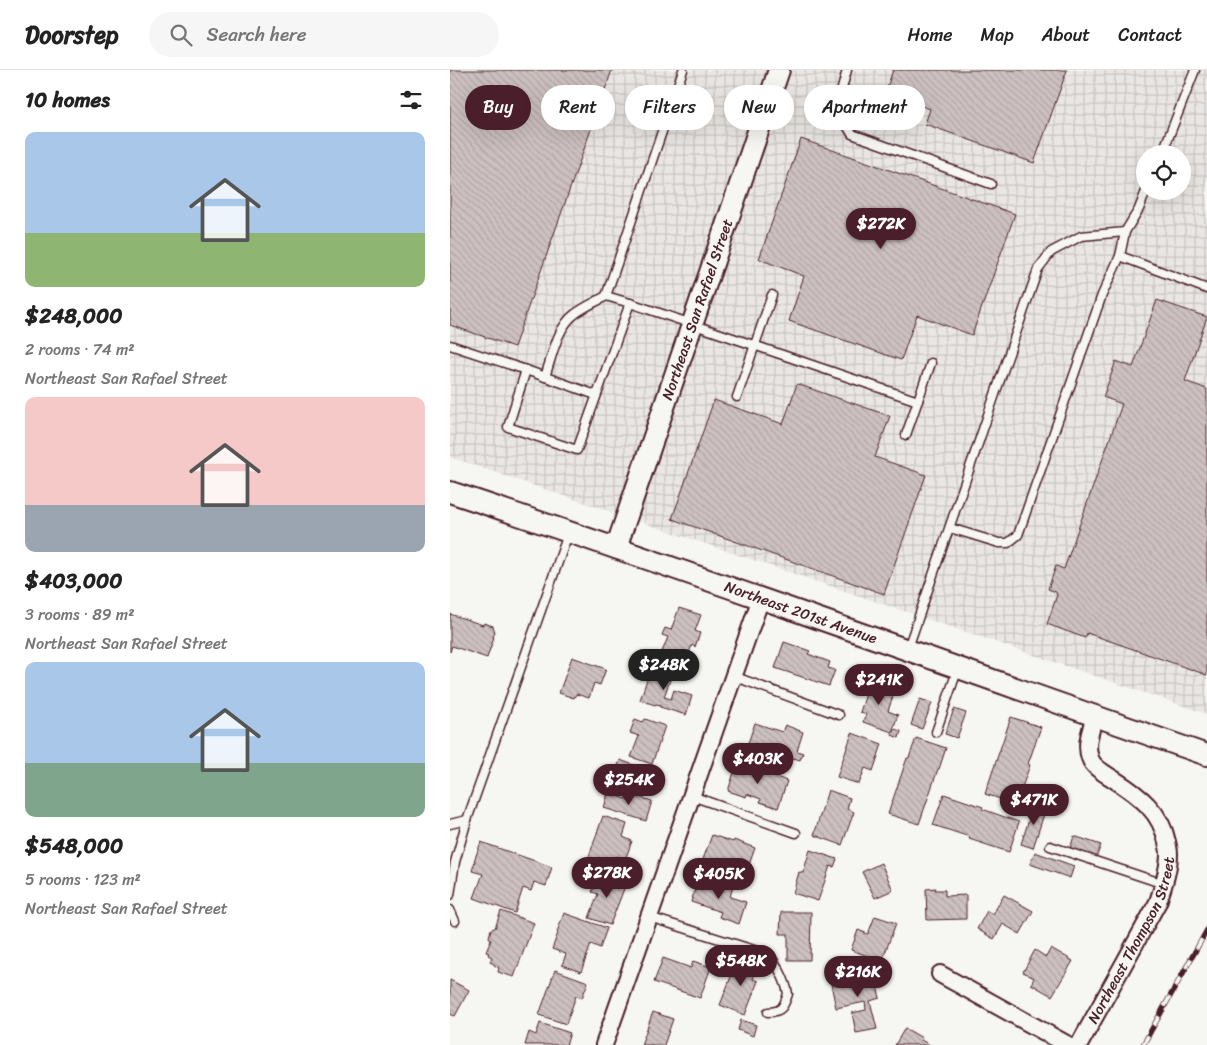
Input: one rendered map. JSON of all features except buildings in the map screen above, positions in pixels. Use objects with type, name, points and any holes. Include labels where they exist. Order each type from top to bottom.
[{"type":"street","name":"Northeast San Rafael Street","points":[[616,548],[779,70]]},
{"type":"street","name":"Northeast 201st Avenue","points":[[450,492],[761,598],[1207,756]]},
{"type":"street","points":[[604,1045],[761,598]]},
{"type":"street","name":"Northeast Thompson Street","points":[[1079,1045],[1158,902],[1166,878],[1170,853],[1165,832],[1148,804],[1132,791],[1099,770],[1090,759],[1089,736],[1095,716]]},
{"type":"street","points":[[940,974],[1068,1045]]},
{"type":"lane","points":[[545,377],[565,323],[575,314],[606,296],[683,70]]},
{"type":"lane","points":[[847,70],[840,96],[844,121],[852,134],[991,184]]},
{"type":"lane","points":[[1166,145],[1195,70]]},
{"type":"lane","points":[[950,528],[999,543],[1008,543],[1018,535],[1102,295],[1120,256],[1125,232],[1142,200]]},
{"type":"lane","points":[[908,650],[1038,269],[1051,252],[1081,236],[1125,232]]},
{"type":"lane","points":[[1120,256],[1207,289]]},
{"type":"lane","points":[[737,397],[772,295]]},
{"type":"lane","points":[[606,296],[918,401]]},
{"type":"lane","points":[[526,370],[508,427],[577,450],[630,303]]},
{"type":"lane","points":[[450,345],[596,395]]},
{"type":"lane","points":[[906,435],[931,363]]},
{"type":"lane","points":[[450,895],[455,862],[467,820],[569,532]]},
{"type":"lane","points":[[936,732],[958,668]]},
{"type":"lane","points":[[733,676],[839,716]]},
{"type":"lane","points":[[692,796],[796,833]]},
{"type":"lane","points":[[450,824],[467,820]]},
{"type":"lane","points":[[1050,846],[1164,884]]},
{"type":"lane","points":[[450,910],[454,921]]},
{"type":"lane","points":[[649,917],[767,954],[781,973],[788,994],[784,1006],[779,1010],[768,1012]]},
{"type":"shaded area","points":[[450,70],[1207,70],[1207,714],[450,457]]},
{"type":"railway","points":[[1143,1045],[1207,930]]}]
